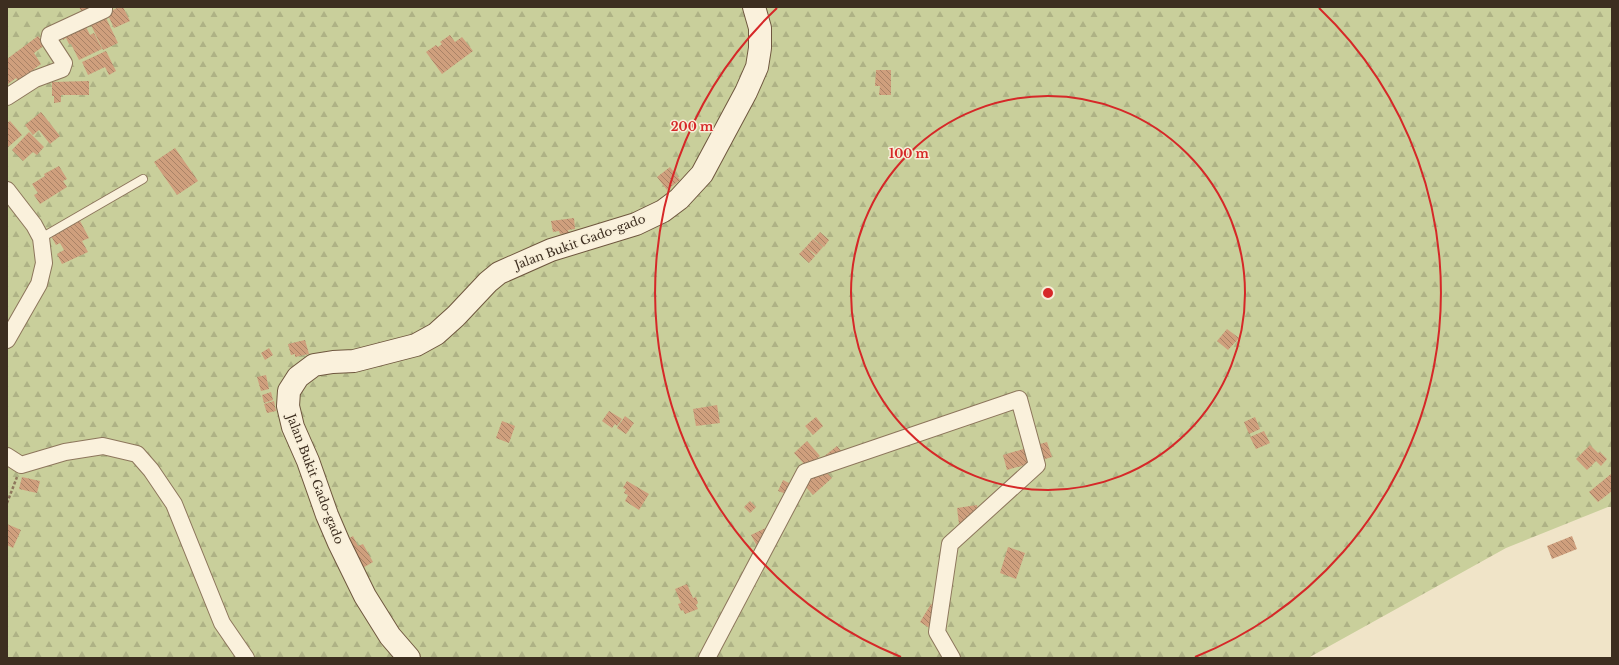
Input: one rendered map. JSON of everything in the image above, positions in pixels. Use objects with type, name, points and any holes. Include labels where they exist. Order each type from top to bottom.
[{"type":"street","points":[[7,97],[35,79],[62,68],[64,63],[49,40],[50,35],[104,10],[104,7]]},
{"type":"street","name":"Jalan Bukit Gado-gado","points":[[409,658],[390,636],[364,596],[339,543],[327,515],[308,461],[293,427],[288,406],[289,391],[298,377],[314,365],[354,361],[416,345],[436,334],[499,273],[552,250],[636,224],[663,211],[679,199],[702,174],[746,92],[757,67],[760,48],[760,28],[754,7]]},
{"type":"street","points":[[7,190],[34,225],[41,238],[44,263],[39,284],[7,340]]},
{"type":"street","points":[[706,658],[805,472],[1019,400],[1036,464],[950,544],[937,632],[952,658]]},
{"type":"street","points":[[7,456],[21,465],[65,452],[103,446],[137,454],[151,470],[174,504],[222,623],[246,658]]},
{"type":"lane","points":[[41,238],[144,179]]},
{"type":"path","points":[[7,503],[21,465]]},
{"type":"green space","points":[[7,7],[1612,7],[1612,507],[1608,507],[1506,548],[1308,658],[7,658]]},
{"type":"building","points":[[79,7],[102,7],[85,18]]},
{"type":"building","points":[[119,7],[123,7],[130,21],[114,28],[107,13]]},
{"type":"building","points":[[106,18],[118,43],[103,50],[91,25]]},
{"type":"building","points":[[83,21],[90,35],[94,33],[102,49],[79,60],[71,44],[69,44],[66,38],[63,40],[60,32]]},
{"type":"building","points":[[450,35],[455,42],[462,37],[473,51],[442,74],[426,52],[436,45],[438,47],[442,44],[440,42]]},
{"type":"building","points":[[38,36],[45,45],[34,53],[41,64],[18,81],[16,78],[8,84],[7,59]]},
{"type":"building","points":[[106,51],[116,71],[109,75],[105,67],[88,75],[82,62]]},
{"type":"building","points":[[876,70],[891,70],[891,95],[879,95],[880,86],[875,86]]},
{"type":"building","points":[[89,81],[89,95],[61,95],[61,102],[54,103],[54,96],[52,96],[52,82]]},
{"type":"building","points":[[41,112],[60,136],[50,144],[39,130],[33,135],[25,125]]},
{"type":"building","points":[[10,121],[22,135],[7,148],[7,123]]},
{"type":"building","points":[[29,132],[44,147],[37,155],[33,152],[23,161],[12,150]]},
{"type":"building","points":[[175,148],[198,181],[177,195],[154,162]]},
{"type":"building","points":[[59,166],[67,179],[63,181],[67,187],[40,204],[34,195],[38,193],[32,184],[45,176],[44,174]]},
{"type":"building","points":[[670,167],[680,180],[667,190],[657,177]]},
{"type":"building","points":[[574,218],[575,229],[568,230],[569,233],[560,234],[559,231],[553,232],[551,221]]},
{"type":"building","points":[[79,219],[89,238],[82,241],[88,252],[62,264],[57,254],[64,250],[60,243],[56,245],[50,234]]},
{"type":"building","points":[[820,232],[829,240],[824,247],[814,239]]},
{"type":"building","points":[[813,239],[823,247],[816,255],[806,247]]},
{"type":"building","points":[[806,247],[815,256],[809,263],[799,254]]},
{"type":"building","points":[[1227,329],[1239,338],[1228,350],[1217,341]]},
{"type":"building","points":[[305,340],[309,354],[295,357],[295,354],[291,355],[288,344]]},
{"type":"building","points":[[269,348],[273,355],[265,360],[261,353]]},
{"type":"building","points":[[266,375],[269,389],[261,391],[257,377]]},
{"type":"building","points":[[271,392],[273,400],[264,403],[262,395]]},
{"type":"building","points":[[274,401],[276,411],[267,413],[264,404]]},
{"type":"building","points":[[717,405],[720,423],[696,426],[693,409]]},
{"type":"building","points":[[609,411],[622,419],[617,426],[615,424],[612,428],[602,421]]},
{"type":"building","points":[[625,416],[634,423],[626,434],[617,428]]},
{"type":"building","points":[[816,417],[823,426],[813,435],[805,426]]},
{"type":"building","points":[[1255,417],[1260,429],[1249,434],[1244,422]]},
{"type":"building","points":[[502,421],[515,426],[509,443],[496,438]]},
{"type":"building","points":[[1264,431],[1270,443],[1256,449],[1250,437]]},
{"type":"building","points":[[807,441],[820,456],[807,467],[794,453]]},
{"type":"building","points":[[1047,442],[1052,457],[1007,470],[1003,455]]},
{"type":"building","points":[[1590,445],[1607,459],[1601,466],[1596,461],[1587,470],[1576,459]]},
{"type":"building","points":[[837,446],[847,458],[822,458]]},
{"type":"building","points":[[817,470],[822,476],[826,472],[832,478],[813,495],[805,486],[810,481],[808,479]]},
{"type":"building","points":[[1611,474],[1612,491],[1598,502],[1589,492]]},
{"type":"building","points":[[22,477],[40,481],[37,493],[19,489]]},
{"type":"building","points":[[783,480],[793,485],[789,495],[778,491]]},
{"type":"building","points":[[627,481],[649,494],[639,510],[625,501],[628,495],[624,493],[626,489],[623,488]]},
{"type":"building","points":[[750,501],[756,507],[750,513],[744,507]]},
{"type":"building","points":[[977,505],[979,521],[959,524],[957,508]]},
{"type":"building","points":[[7,524],[21,530],[13,548],[7,545]]},
{"type":"building","points":[[770,526],[758,548],[751,535]]},
{"type":"building","points":[[353,536],[358,546],[363,544],[373,562],[361,569],[346,540]]},
{"type":"building","points":[[1572,536],[1577,549],[1552,559],[1547,546]]},
{"type":"building","points":[[1008,547],[1025,553],[1016,579],[1000,573]]},
{"type":"building","points":[[687,584],[693,598],[696,597],[698,603],[696,605],[698,609],[685,614],[683,610],[681,611],[678,604],[681,603],[675,589]]},
{"type":"building","points":[[931,604],[942,611],[931,629],[920,622]]}]
